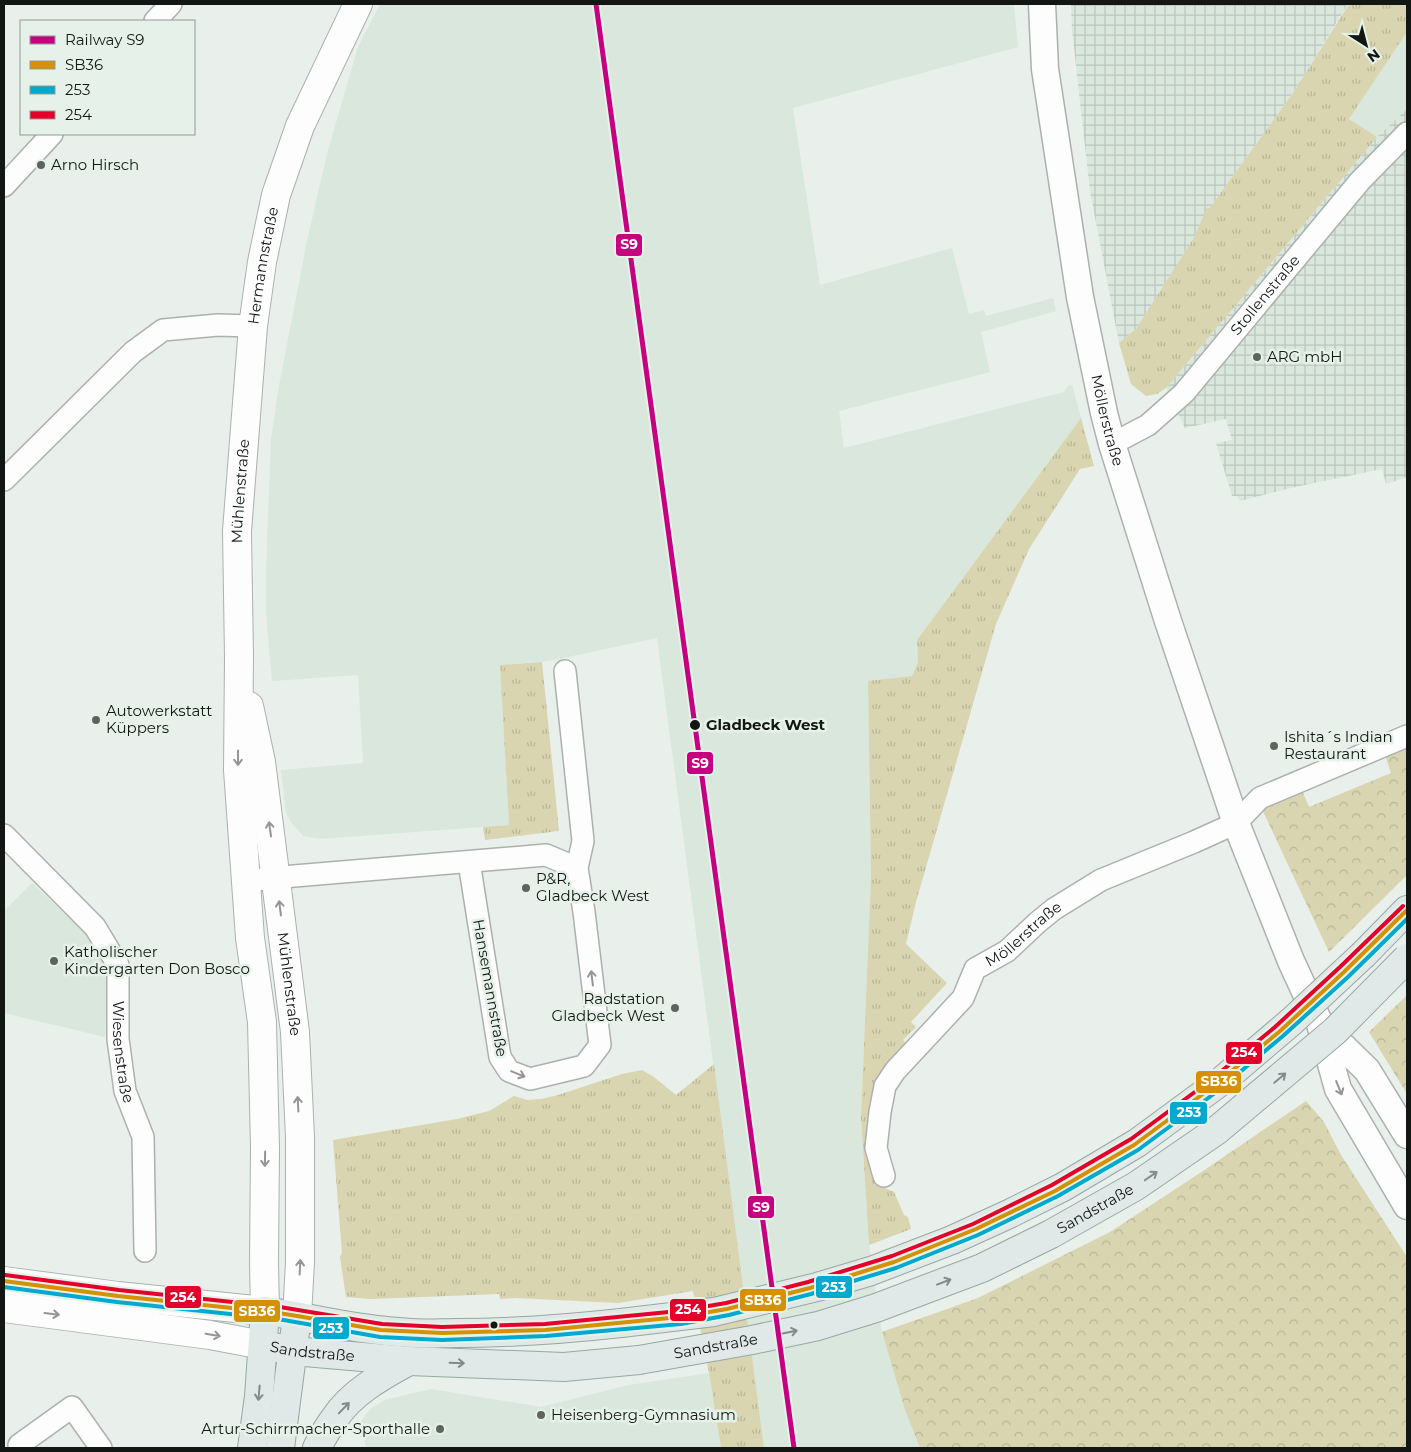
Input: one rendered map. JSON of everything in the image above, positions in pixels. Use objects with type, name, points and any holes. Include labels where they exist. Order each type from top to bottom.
[{"type":"main road","name":"Hermannstraße","points":[[253,326],[262,262],[276,195],[300,126],[358,4]]},
{"type":"main road","name":"Mühlenstraße","points":[[253,326],[237,531],[238,770],[250,938],[262,1022],[265,1147],[265,1312]]},
{"type":"main road","name":"Mühlenstraße","points":[[239,657],[261,762],[277,877],[295,1032],[300,1127],[300,1262],[297,1316]]},
{"type":"main road","name":"Sandstraße","points":[[4,1281],[297,1316],[357,1327],[412,1333],[556,1330],[621,1323],[714,1312],[817,1287],[871,1271],[952,1240],[1063,1187],[1137,1143],[1224,1080],[1292,1021],[1364,954],[1407,910]]},
{"type":"main road","name":"Sandstraße","points":[[4,1308],[210,1335],[293,1351],[408,1361],[564,1367],[639,1360],[818,1326],[876,1308],[982,1268],[1051,1234],[1136,1186],[1216,1131],[1335,1031],[1407,958]]},
{"type":"main road","points":[[252,1448],[259,1396],[265,1312]]},
{"type":"main road","points":[[280,1448],[297,1316]]},
{"type":"main road","points":[[317,1448],[335,1416],[355,1396],[384,1375],[408,1361]]},
{"type":"street","points":[[156,20],[171,4]]},
{"type":"street","name":"Möllerstraße","points":[[1042,4],[1045,69],[1080,297],[1112,444],[1168,621],[1236,823],[1291,961],[1320,1024],[1338,1089],[1407,1206]]},
{"type":"street","name":"Stollenstraße","points":[[1112,444],[1148,425],[1184,393],[1360,181],[1407,132]]},
{"type":"street","points":[[4,186],[51,135]]},
{"type":"street","name":"Hermannstraße","points":[[4,480],[132,352],[163,330],[218,325],[253,326]]},
{"type":"street","name":"Hansemannstraße","points":[[469,862],[500,1057],[509,1071],[530,1079],[584,1066],[600,1045],[577,868],[583,841],[565,672]]},
{"type":"street","name":"Möllerstraße","points":[[884,1176],[876,1148],[885,1086],[895,1071],[963,998],[975,969],[1007,951],[1054,909],[1101,880],[1236,823],[1260,798],[1407,736]]},
{"type":"street","name":"Wiesenstraße","points":[[4,835],[95,927],[118,965],[118,1040],[125,1091],[143,1137],[145,1251]]},
{"type":"street","points":[[245,881],[546,855],[577,868]]},
{"type":"street","name":"Möllerstraße","points":[[1320,1024],[1367,1070],[1407,1135]]},
{"type":"street","points":[[19,1445],[72,1407],[101,1448]]},
{"type":"shaded area","points":[[380,4],[1014,4],[1018,47],[793,108],[820,285],[952,248],[969,314],[984,310],[986,316],[1053,298],[1056,311],[981,332],[990,372],[839,411],[844,448],[1064,392],[1068,386],[1072,385],[1081,418],[917,640],[918,662],[912,676],[868,682],[871,877],[861,1117],[869,1245],[882,1332],[905,1410],[920,1448],[764,1448],[657,638],[549,661],[500,665],[509,825],[320,839],[303,836],[286,813],[281,770],[363,763],[358,675],[272,681],[266,612],[266,572],[271,440],[278,391],[307,241],[327,154],[358,47]]},
{"type":"shaded area","points":[[1071,4],[1348,4],[1293,93],[1209,209],[1207,209],[1193,239],[1136,329],[1119,343],[1090,191],[1072,30]]},
{"type":"shaded area","points":[[1407,32],[1407,109],[1377,137],[1349,119]]},
{"type":"shaded area","points":[[1407,109],[1407,477],[1386,484],[1382,469],[1295,487],[1240,501],[1237,496],[1232,496],[1216,443],[1232,440],[1226,419],[1185,428],[1166,388],[1377,137]]},
{"type":"shaded area","name":"Katholischer Kindergarten Don Bosco","points":[[32,883],[90,938],[107,966],[105,1037],[4,1013],[4,911]]},
{"type":"shaded area","name":"Heisenberg-Gymnasium","points":[[709,1373],[721,1448],[366,1448],[361,1421],[370,1409],[385,1400],[431,1389],[541,1407],[629,1385]]},
{"type":"green space","points":[[1349,4],[1407,4],[1407,32],[1349,119],[1377,137],[1166,388],[1157,394],[1146,396],[1131,384],[1119,343],[1136,329],[1193,239],[1207,208],[1209,209],[1293,93]]},
{"type":"green space","points":[[1081,418],[1094,466],[1080,469],[1029,549],[996,624],[916,902],[906,944],[947,983],[911,1022],[916,1027],[903,1040],[908,1046],[885,1071],[873,1091],[867,1119],[871,1157],[879,1182],[885,1188],[894,1192],[904,1215],[908,1217],[911,1229],[869,1245],[861,1117],[871,877],[868,681],[912,676],[918,662],[917,640]]},
{"type":"green space","points":[[542,662],[559,831],[485,840],[483,827],[509,825],[500,665]]},
{"type":"green space","points":[[1407,745],[1407,875],[1329,952],[1261,807],[1301,788],[1309,807],[1391,773],[1385,755]]},
{"type":"green space","points":[[1407,995],[1407,1094],[1369,1032]]},
{"type":"green space","points":[[714,1064],[764,1448],[721,1448],[693,1291],[618,1303],[516,1298],[500,1299],[499,1294],[371,1299],[346,1297],[340,1257],[342,1253],[333,1140],[457,1119],[489,1111],[514,1096],[527,1100],[541,1099],[622,1074],[642,1070],[676,1095]]},
{"type":"green space","points":[[1306,1101],[1324,1122],[1341,1155],[1407,1257],[1407,1448],[920,1448],[905,1410],[882,1332],[978,1298],[1110,1232]]},
{"type":"rail line","name":"S9","points":[[596,4],[794,1448]]},
{"type":"transit line","name":"254","points":[[5,1275],[119,1290],[280,1307],[382,1324],[442,1327],[545,1324],[679,1311],[726,1303],[808,1282],[892,1256],[973,1224],[1052,1185],[1131,1139],[1207,1083],[1275,1027],[1403,906]]},
{"type":"transit line","name":"SB36","points":[[4,1281],[118,1296],[279,1313],[381,1330],[442,1333],[545,1330],[680,1317],[727,1309],[810,1288],[894,1262],[976,1229],[1055,1191],[1134,1145],[1211,1088],[1279,1032],[1407,910]]},
{"type":"transit line","name":"253","points":[[4,1287],[117,1302],[278,1319],[380,1337],[442,1340],[546,1336],[681,1324],[729,1315],[811,1294],[896,1268],[978,1235],[1058,1196],[1138,1150],[1215,1093],[1283,1036],[1348,977],[1407,919]]},
{"type":"place","name":"Arno Hirsch","points":[[41,165]]},
{"type":"place","name":"ARG mbH","points":[[1257,357]]},
{"type":"place","name":"Autowerkstatt Küppers","points":[[96,720]]},
{"type":"place","name":"Gladbeck West","points":[[695,725]]},
{"type":"place","name":"Ishita´s Indian Restaurant","points":[[1274,746]]},
{"type":"place","name":"P&R, Gladbeck West","points":[[526,888]]},
{"type":"place","name":"Katholischer Kindergarten Don Bosco","points":[[54,961]]},
{"type":"place","name":"Radstation Gladbeck West","points":[[675,1008]]},
{"type":"place","name":"Heisenberg-Gymnasium","points":[[541,1415]]},
{"type":"place","name":"Artur-Schirrmacher-Sporthalle","points":[[440,1429]]}]
